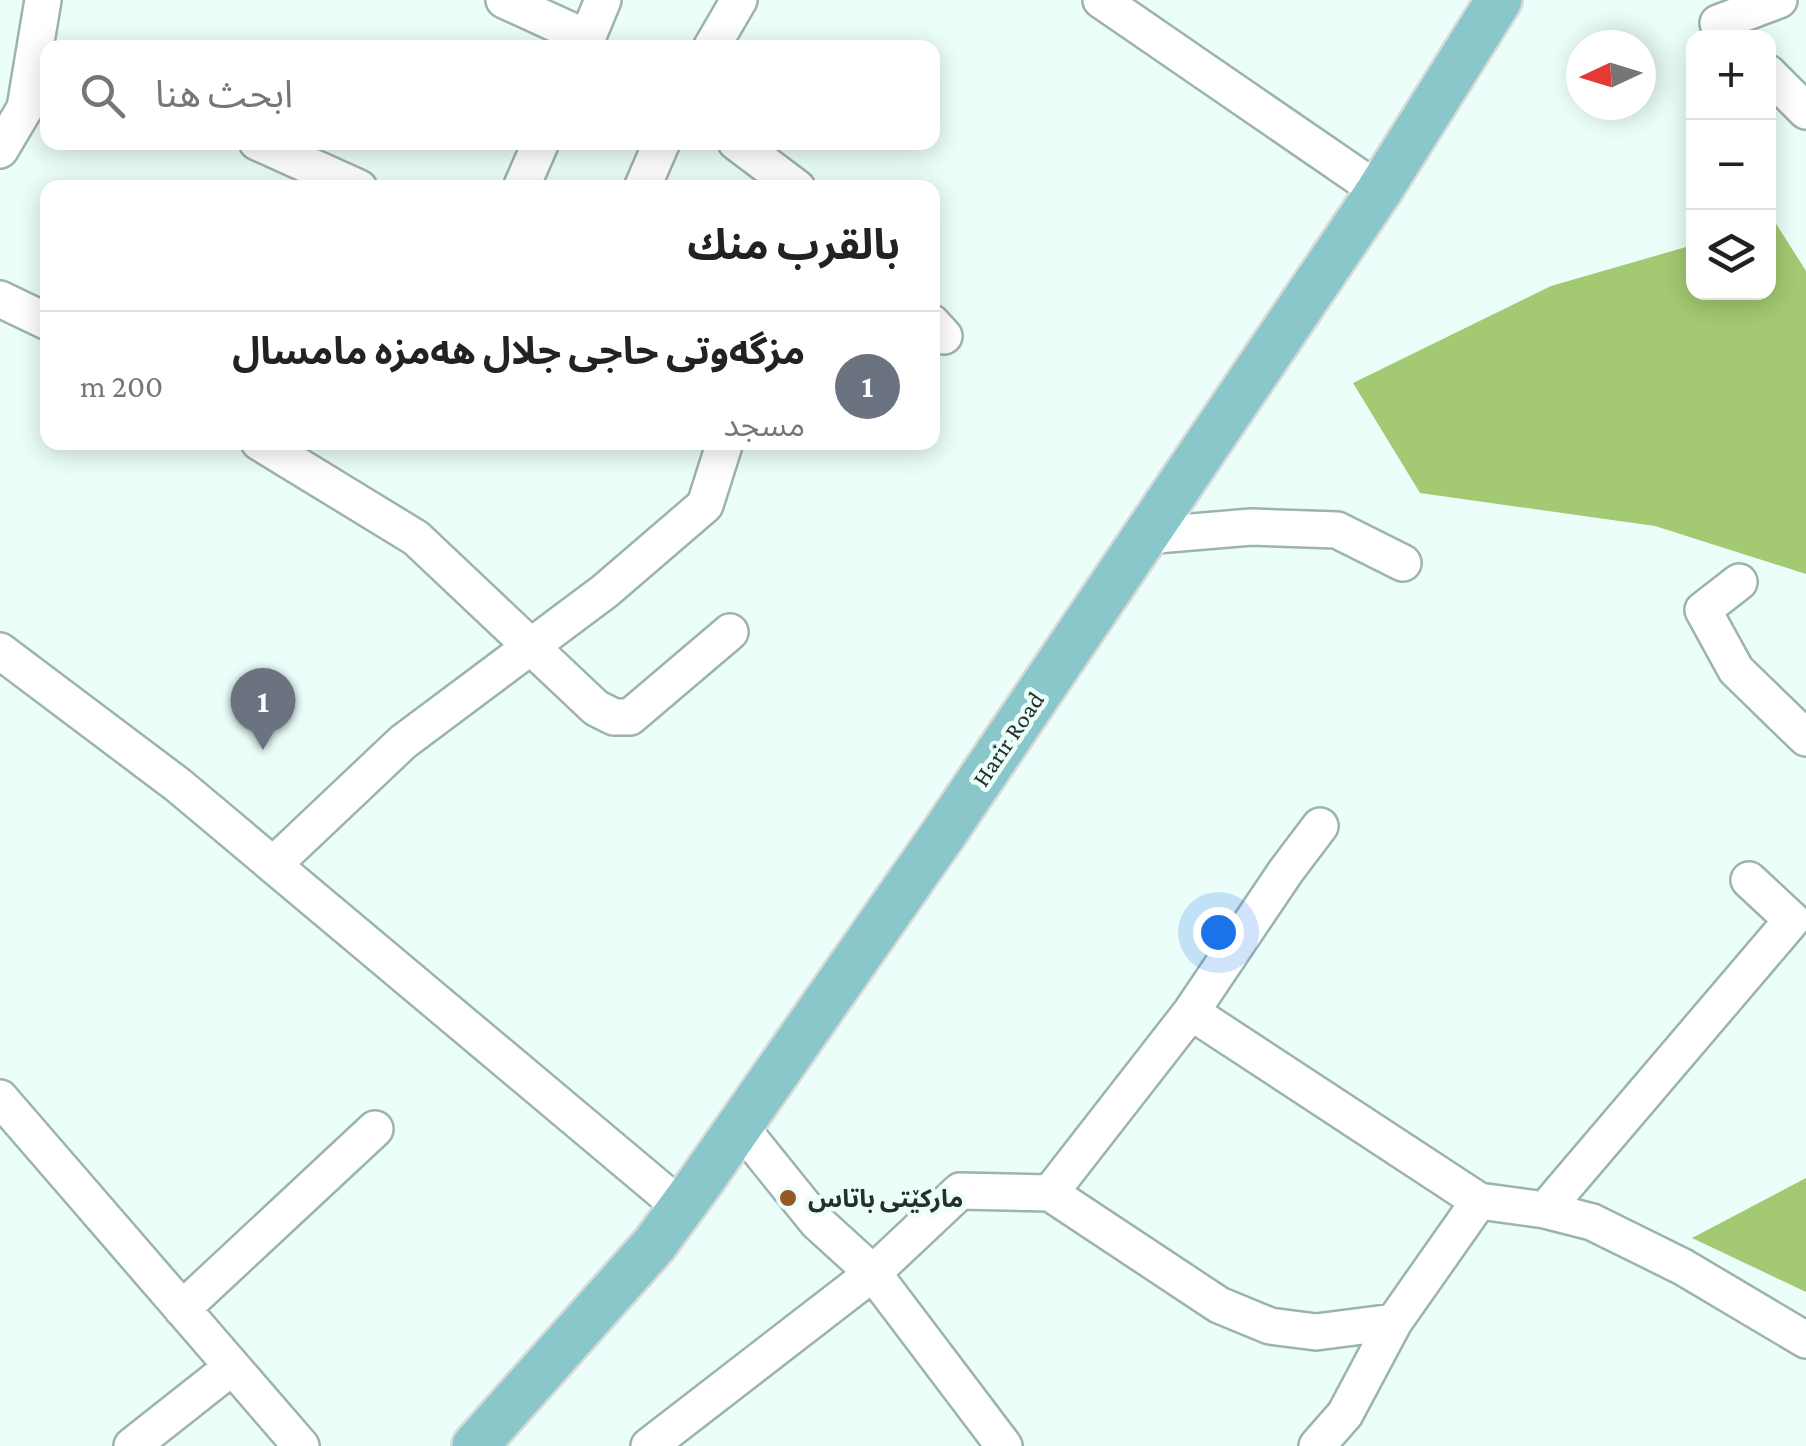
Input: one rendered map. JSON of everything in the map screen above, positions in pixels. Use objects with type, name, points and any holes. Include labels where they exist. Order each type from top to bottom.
[{"type":"main road","name":"Harir Road","points":[[474,1446],[654,1245],[682,1208],[942,836],[1379,191],[1499,0]]},
{"type":"street","points":[[41,40],[43,0]]},
{"type":"street","points":[[504,0],[581,40]]},
{"type":"street","points":[[586,40],[603,0]]},
{"type":"street","points":[[716,40],[739,0]]},
{"type":"street","points":[[1101,0],[1379,191]]},
{"type":"street","points":[[1715,20],[1779,0]]},
{"type":"street","points":[[0,150],[25,108],[40,52]]},
{"type":"street","points":[[0,68],[25,108]]},
{"type":"street","points":[[1776,81],[1806,111]]},
{"type":"street","points":[[275,150],[341,180]]},
{"type":"street","points":[[524,180],[538,150]]},
{"type":"street","points":[[645,180],[659,150]]},
{"type":"street","points":[[747,150],[786,180]]},
{"type":"street","points":[[0,299],[40,318]]},
{"type":"street","points":[[272,450],[416,538],[596,708],[614,717],[630,718],[730,632]]},
{"type":"street","points":[[273,865],[403,742],[605,591],[705,505],[722,450]]},
{"type":"street","points":[[1145,536],[1251,527],[1337,530],[1403,563]]},
{"type":"street","points":[[1739,582],[1703,610],[1736,670],[1806,738]]},
{"type":"street","points":[[0,651],[178,786],[682,1208]]},
{"type":"street","points":[[1050,1194],[1191,1012],[1320,826]]},
{"type":"street","points":[[1544,1210],[1792,920],[1749,880]]},
{"type":"street","points":[[1191,1012],[1480,1200],[1592,1222],[1683,1267],[1806,1340]]},
{"type":"street","points":[[0,1098],[300,1446]]},
{"type":"street","points":[[738,1124],[817,1222],[873,1273],[1004,1446]]},
{"type":"street","points":[[182,1309],[375,1129]]},
{"type":"street","points":[[649,1446],[873,1273],[960,1190],[1050,1194],[1219,1305],[1270,1326],[1316,1332],[1394,1322]]},
{"type":"street","points":[[1317,1446],[1345,1414],[1394,1322],[1480,1200]]},
{"type":"street","points":[[132,1446],[232,1367]]},
{"type":"green space","points":[[1776,224],[1806,271],[1806,574],[1655,526],[1420,493],[1353,383],[1551,286],[1686,247],[1686,300],[1776,300]]},
{"type":"green space","points":[[1806,1178],[1806,1292],[1692,1238]]},
{"type":"place","name":"مزگەوتی حاجی جلال هەمزە مامسال","points":[[263,750]]},
{"type":"place","name":"مارکێتی باتاس","points":[[788,1198]]}]
